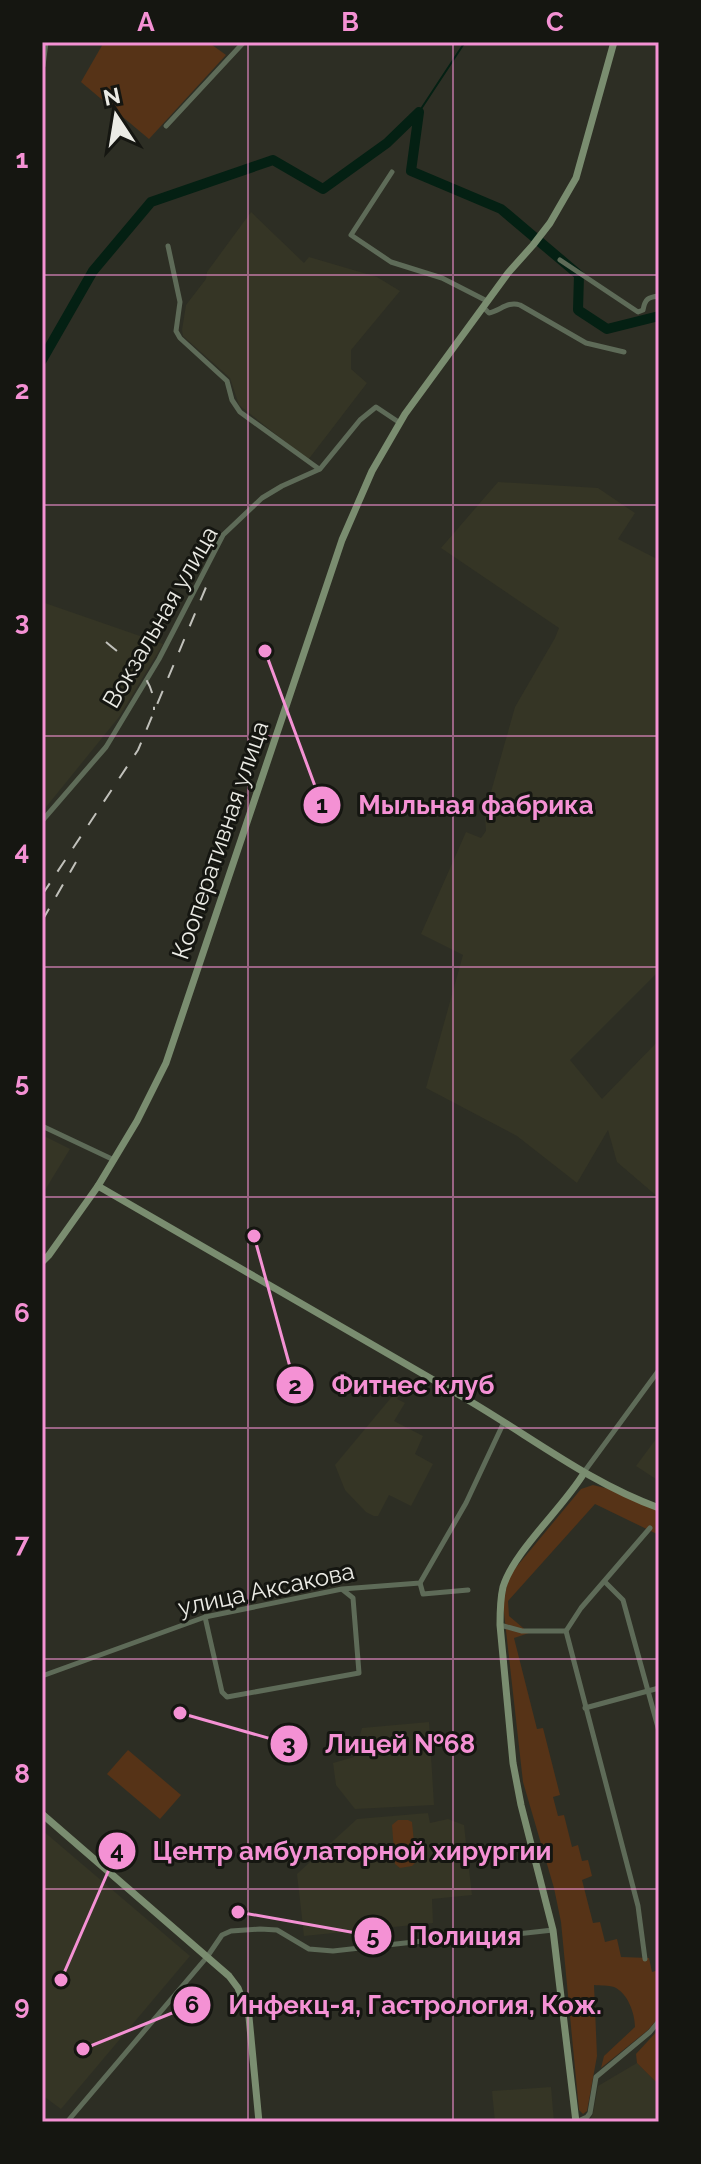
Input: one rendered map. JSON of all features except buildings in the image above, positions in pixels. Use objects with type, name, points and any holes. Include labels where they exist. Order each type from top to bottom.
[{"type":"main road","name":"Кооперативная улица","points":[[42,1262],[98,1186],[137,1121],[166,1063],[342,540],[372,471],[400,423],[508,273],[550,223],[576,178],[614,42]]},
{"type":"main road","points":[[98,1186],[504,1422],[584,1473],[659,1508]]},
{"type":"main road","points":[[576,2122],[553,1930],[515,1774],[500,1625],[502,1594],[507,1578],[584,1473]]},
{"type":"main road","points":[[42,1814],[229,1976],[238,1988],[247,2009],[259,2122]]},
{"type":"street","points":[[43,66],[46,42]]},
{"type":"street","points":[[166,126],[244,42]]},
{"type":"street","points":[[392,172],[351,235],[391,262],[442,278],[485,304],[489,313],[514,303],[586,343],[624,352]]},
{"type":"street","points":[[168,246],[180,302],[176,331],[180,338],[227,381],[232,400],[240,412],[320,469]]},
{"type":"street","points":[[560,260],[638,312],[643,310],[644,301],[659,296]]},
{"type":"street","name":"Вокзальная улица","points":[[42,821],[106,747],[159,659],[223,535],[262,498],[320,469],[360,420],[376,407],[400,423]]},
{"type":"street","points":[[42,1126],[114,1160]]},
{"type":"street","points":[[584,1473],[659,1370]]},
{"type":"street","points":[[420,1583],[466,1503],[504,1422]]},
{"type":"street","points":[[645,1959],[638,1906],[566,1631],[581,1608],[650,1528]]},
{"type":"street","points":[[605,1582],[623,1600],[659,1731]]},
{"type":"street","name":"улица Аксакова","points":[[42,1676],[205,1617],[342,1589],[420,1583],[423,1594],[468,1590]]},
{"type":"street","points":[[205,1617],[222,1692],[227,1697],[359,1673],[353,1598],[342,1589]]},
{"type":"street","points":[[500,1625],[522,1631],[566,1631]]},
{"type":"street","points":[[585,1708],[659,1688]]},
{"type":"street","points":[[67,2122],[207,1957],[222,1935],[231,1931],[277,1930],[309,1949],[333,1951],[553,1930]]},
{"type":"street","points":[[576,2122],[590,2113],[596,2077],[659,2021]]},
{"type":"shaded area","points":[[104,42],[208,42],[226,55],[149,139],[81,82]]},
{"type":"shaded area","points":[[251,212],[304,263],[309,257],[377,277],[400,291],[351,350],[351,369],[367,383],[308,460],[239,405],[230,378],[183,336],[186,305]]},
{"type":"shaded area","points":[[498,482],[598,488],[635,513],[618,539],[659,560],[659,971],[570,1060],[602,1099],[659,1040],[659,1198],[617,1162],[608,1130],[577,1183],[517,1136],[426,1088],[463,955],[421,934],[466,832],[481,838],[486,831],[485,813],[515,707],[559,628],[441,548]]},
{"type":"shaded area","points":[[42,602],[163,644],[119,717],[42,812]]},
{"type":"shaded area","points":[[42,1135],[70,1149],[42,1195]]},
{"type":"shaded area","points":[[395,1393],[399,1396],[397,1399],[405,1403],[394,1421],[423,1436],[415,1454],[433,1464],[411,1506],[389,1495],[378,1516],[374,1516],[345,1490],[335,1465]]},
{"type":"shaded area","points":[[659,1435],[659,1481],[636,1466]]},
{"type":"shaded area","points":[[593,1485],[659,1511],[659,1535],[595,1504],[508,1601],[509,1616],[529,1633],[514,1638],[537,1729],[543,1728],[560,1795],[553,1797],[558,1816],[564,1815],[572,1847],[578,1845],[582,1861],[588,1860],[592,1876],[582,1880],[593,1923],[600,1922],[605,1942],[617,1939],[621,1957],[649,1958],[652,1972],[659,1970],[659,2017],[648,2030],[601,2068],[604,2056],[635,2027],[635,2022],[630,2004],[619,1990],[612,1986],[594,1985],[597,2056],[587,2111],[583,2114],[579,2110],[561,1922],[523,1782],[503,1604],[513,1571],[581,1489]]},
{"type":"shaded area","points":[[429,1722],[434,1805],[355,1809],[336,1785],[333,1763],[354,1757],[362,1728]]},
{"type":"shaded area","points":[[128,1750],[181,1795],[160,1819],[107,1774]]},
{"type":"shaded area","points":[[428,1813],[430,1823],[448,1819],[464,1825],[472,1895],[432,1899],[433,1923],[304,1936],[297,1874],[357,1819]]},
{"type":"shaded area","points":[[398,1820],[412,1822],[416,1862],[412,1866],[400,1868],[395,1864],[392,1825]]},
{"type":"shaded area","points":[[42,1830],[190,1956],[61,2109],[42,2095]]},
{"type":"shaded area","points":[[659,2029],[659,2085],[637,2063],[636,2054]]},
{"type":"shaded area","points":[[637,2063],[659,2085],[659,2122],[589,2122],[598,2086]]},
{"type":"shaded area","points":[[551,2087],[554,2122],[495,2122],[492,2091]]},
{"type":"waterway","points":[[419,112],[465,42]]},
{"type":"waterway","points":[[42,360],[93,271],[151,202],[273,160],[323,189],[387,143],[419,112],[411,171],[501,209],[579,275],[578,310],[607,329],[659,316]]},
{"type":"railway","points":[[42,895],[138,750],[209,580]]},
{"type":"railway","points":[[106,642],[146,679],[154,710]]},
{"type":"railway","points":[[42,921],[76,862]]},
{"type":"place","name":"Мыльная фабрика","points":[[265,651]]},
{"type":"place","name":"Фитнес клуб","points":[[254,1236]]},
{"type":"place","name":"Лицей №68","points":[[180,1713]]},
{"type":"place","name":"Полиция","points":[[238,1912]]},
{"type":"place","name":"Центр амбулаторной хирургии","points":[[61,1980]]},
{"type":"place","name":"Инфекц-я, Гастрология, Кож.","points":[[83,2049]]}]
